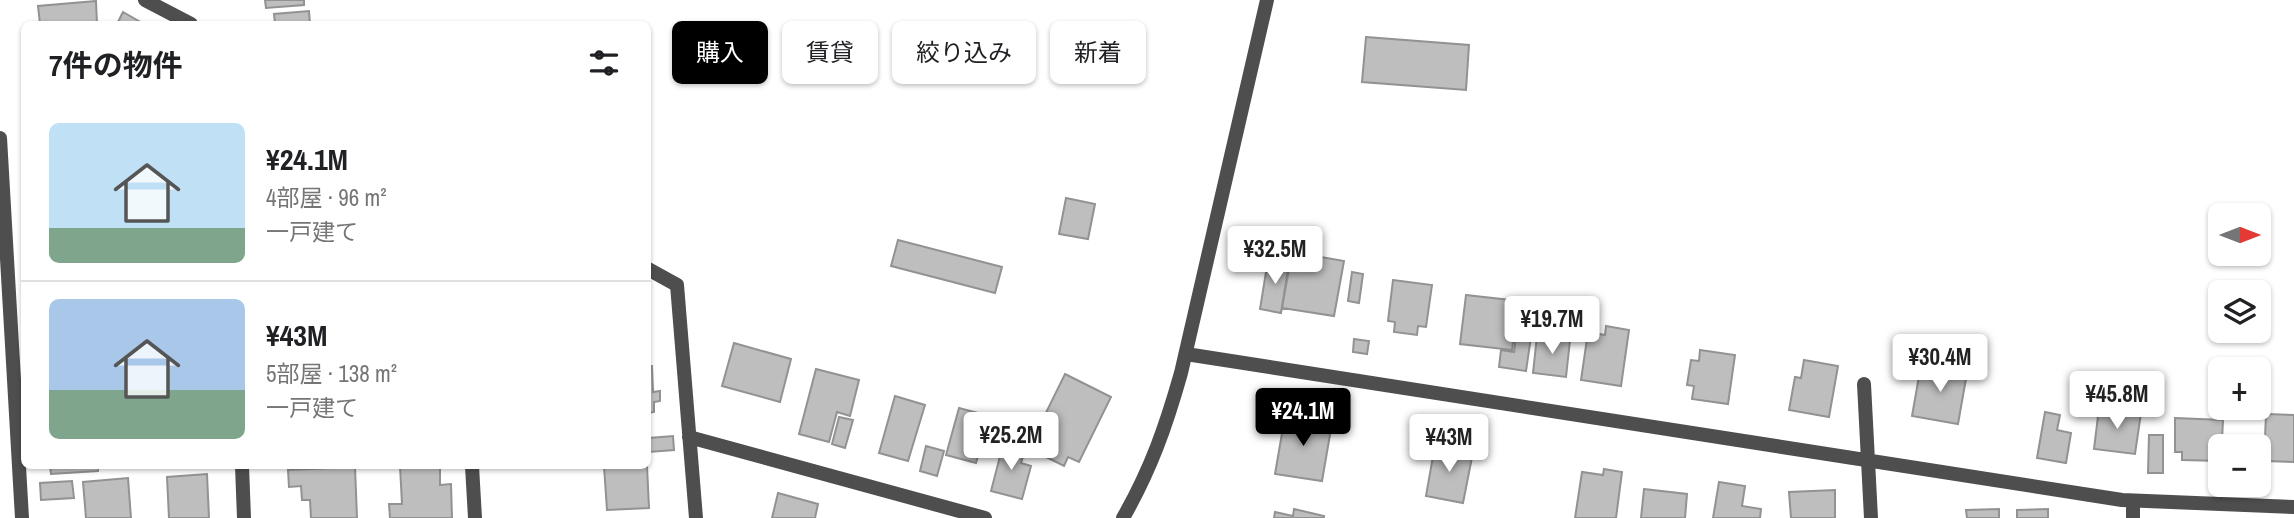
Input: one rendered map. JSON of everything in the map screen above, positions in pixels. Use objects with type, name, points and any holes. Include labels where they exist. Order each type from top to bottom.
[{"type":"street","points":[[145,0],[185,21]]},
{"type":"street","points":[[1123,518],[1144,481],[1166,427],[1186,354],[1267,0]]},
{"type":"street","points":[[0,138],[22,518]]},
{"type":"street","points":[[651,271],[677,285],[696,518]]},
{"type":"street","points":[[1186,354],[2133,501],[2294,507]]},
{"type":"street","points":[[1864,384],[1871,518]]},
{"type":"street","points":[[689,437],[985,518]]},
{"type":"street","points":[[242,469],[244,518]]},
{"type":"street","points":[[472,469],[475,518]]},
{"type":"street","points":[[2133,501],[2133,518]]},
{"type":"building","points":[[265,0],[304,0],[304,5],[266,8]]},
{"type":"building","points":[[96,1],[97,21],[40,21],[38,6]]},
{"type":"building","points":[[309,11],[310,21],[275,21],[274,14]]},
{"type":"building","points":[[123,12],[139,21],[118,21]]},
{"type":"building","points":[[1366,37],[1469,45],[1466,90],[1362,82]]},
{"type":"building","points":[[1066,198],[1095,204],[1088,239],[1059,234]]},
{"type":"building","points":[[898,240],[1002,267],[995,293],[891,266]]},
{"type":"building","points":[[1292,252],[1344,261],[1334,316],[1282,308]]},
{"type":"building","points":[[1268,260],[1289,263],[1281,313],[1260,309]]},
{"type":"building","points":[[1352,272],[1363,274],[1359,303],[1348,301]]},
{"type":"building","points":[[1393,280],[1432,285],[1426,327],[1418,326],[1417,335],[1394,332],[1395,322],[1388,321]]},
{"type":"building","points":[[1466,295],[1519,301],[1512,350],[1460,344]]},
{"type":"building","points":[[1606,326],[1629,330],[1621,386],[1581,380],[1588,332],[1605,335]]},
{"type":"building","points":[[1516,336],[1531,337],[1526,371],[1499,367],[1501,350],[1514,352]]},
{"type":"building","points":[[1537,336],[1570,340],[1566,377],[1533,373]]},
{"type":"building","points":[[1354,339],[1369,341],[1367,354],[1353,352]]},
{"type":"building","points":[[734,343],[791,359],[780,402],[722,386]]},
{"type":"building","points":[[1700,350],[1735,355],[1728,404],[1692,399],[1694,386],[1687,385],[1691,360],[1699,361]]},
{"type":"building","points":[[1804,360],[1838,366],[1829,417],[1789,410],[1795,377],[1801,378]]},
{"type":"building","points":[[1921,365],[1967,373],[1958,424],[1912,416]]},
{"type":"building","points":[[651,366],[653,392],[660,391],[660,401],[654,402],[654,412],[651,412]]},
{"type":"building","points":[[816,369],[859,380],[850,416],[837,412],[829,442],[799,434]]},
{"type":"building","points":[[1065,374],[1111,397],[1079,462],[1068,457],[1064,466],[1046,457],[1051,448],[1033,439]]},
{"type":"building","points":[[895,396],[925,405],[908,461],[879,453]]},
{"type":"building","points":[[959,408],[989,416],[976,463],[946,455]]},
{"type":"building","points":[[2099,408],[2141,413],[2135,454],[2094,449]]},
{"type":"building","points":[[2045,412],[2060,415],[2057,430],[2071,433],[2066,463],[2037,458]]},
{"type":"building","points":[[2271,414],[2294,415],[2294,462],[2271,461],[2271,434],[2265,434],[2266,420],[2271,420]]},
{"type":"building","points":[[1285,416],[1332,423],[1322,481],[1275,474]]},
{"type":"building","points":[[839,417],[853,420],[845,448],[832,444]]},
{"type":"building","points":[[2175,418],[2223,420],[2222,434],[2208,434],[2208,461],[2182,460],[2182,452],[2175,452]]},
{"type":"building","points":[[2149,435],[2163,435],[2163,473],[2148,473]]},
{"type":"building","points":[[673,436],[674,450],[651,452],[651,438]]},
{"type":"building","points":[[1004,441],[1026,447],[1021,463],[1031,466],[1022,499],[991,491]]},
{"type":"building","points":[[1435,445],[1473,452],[1463,503],[1426,496]]},
{"type":"building","points":[[926,446],[944,451],[937,476],[920,471]]},
{"type":"building","points":[[50,469],[98,469],[98,471],[51,474]]},
{"type":"building","points":[[355,469],[357,518],[311,518],[310,500],[302,500],[301,486],[289,487],[288,470]]},
{"type":"building","points":[[400,469],[440,469],[440,485],[451,484],[452,518],[390,518],[389,504],[402,504]]},
{"type":"building","points":[[604,469],[647,469],[649,508],[607,510]]},
{"type":"building","points":[[1604,469],[1622,472],[1616,518],[1575,518],[1582,472],[1603,475]]},
{"type":"building","points":[[207,474],[209,518],[169,518],[167,477]]},
{"type":"building","points":[[128,478],[131,518],[86,518],[83,482]]},
{"type":"building","points":[[72,481],[74,498],[41,500],[40,483]]},
{"type":"building","points":[[1719,482],[1745,486],[1742,506],[1761,509],[1760,518],[1713,518]]},
{"type":"building","points":[[1644,489],[1687,494],[1685,518],[1641,518]]},
{"type":"building","points":[[1835,490],[1835,518],[1791,518],[1789,492]]},
{"type":"building","points":[[778,493],[818,504],[815,518],[772,518]]},
{"type":"building","points":[[1294,509],[1324,518],[1274,518],[1275,512],[1293,516]]},
{"type":"building","points":[[1999,509],[1999,518],[1967,518],[1966,510]]},
{"type":"building","points":[[2048,509],[2048,518],[2017,518],[2017,510]]}]
